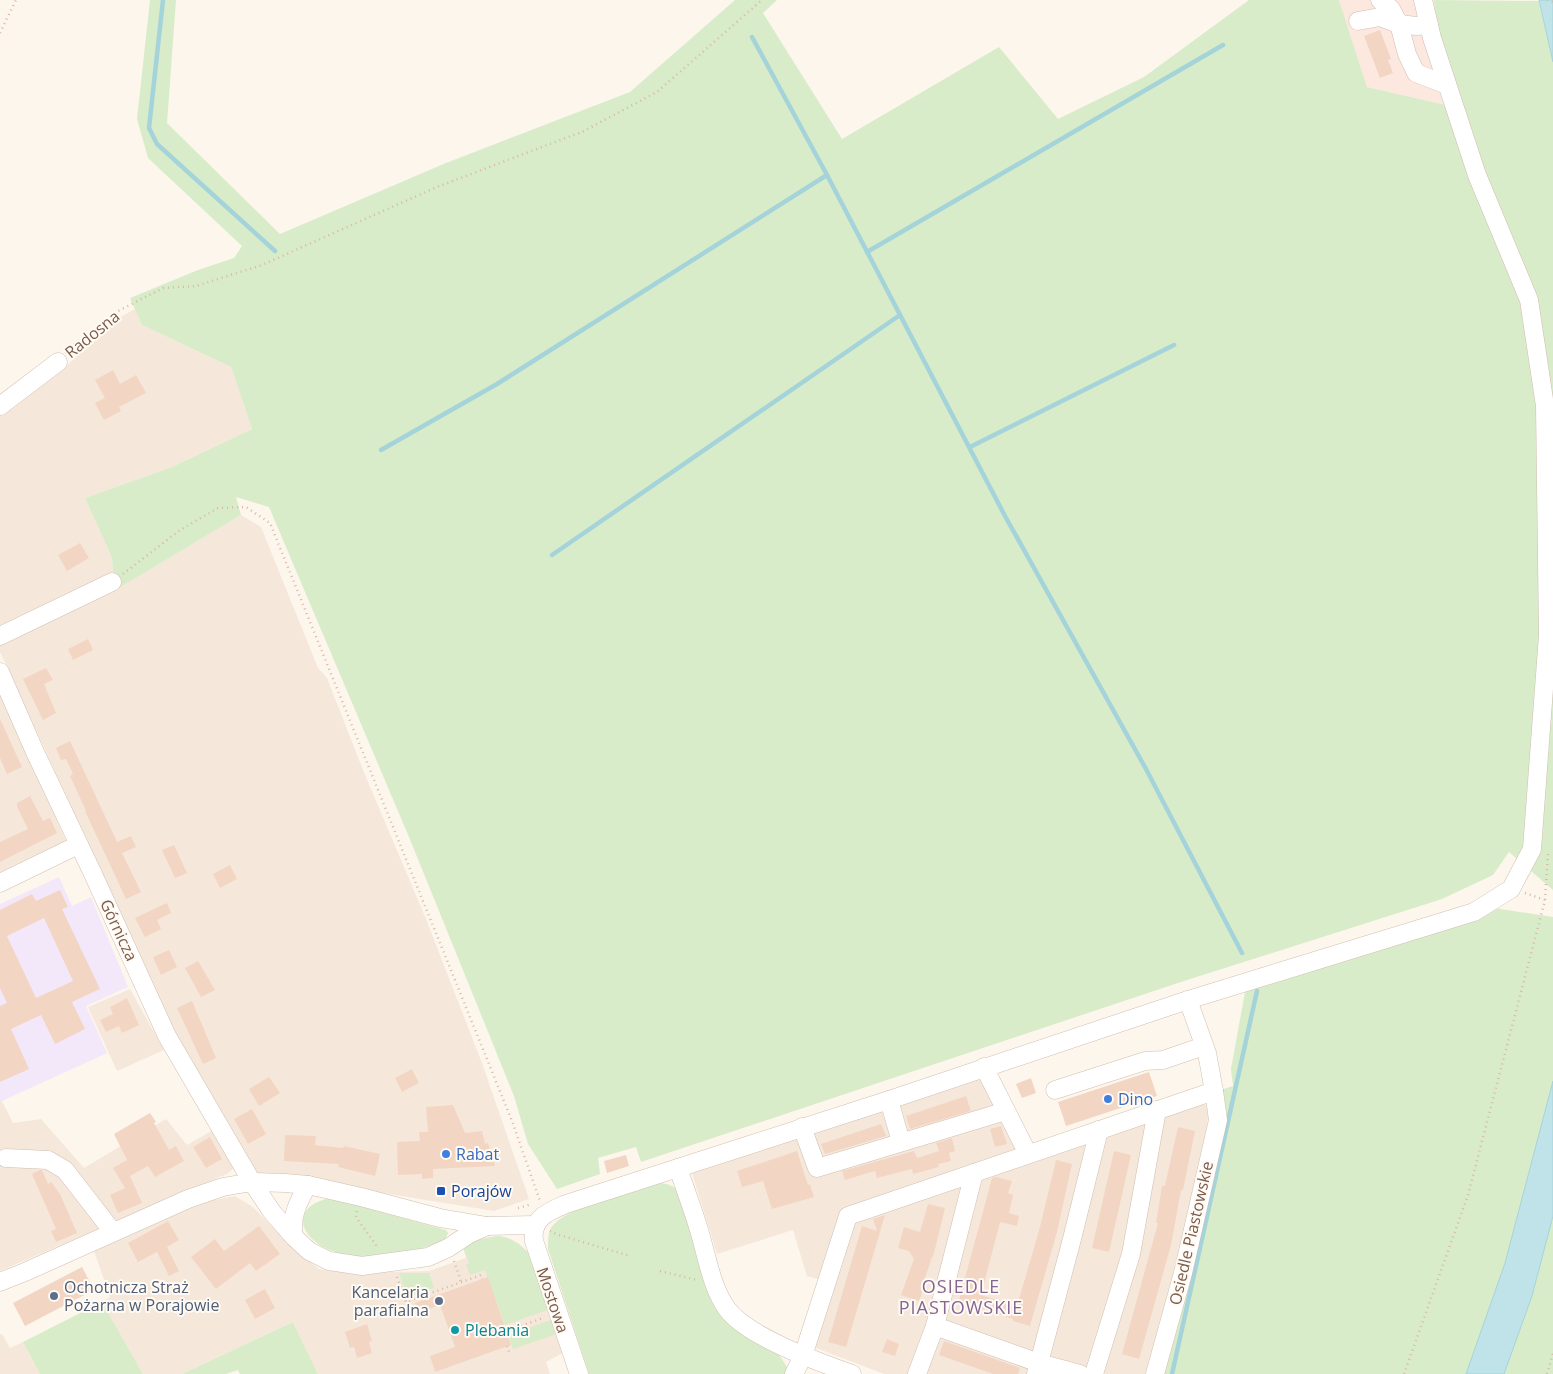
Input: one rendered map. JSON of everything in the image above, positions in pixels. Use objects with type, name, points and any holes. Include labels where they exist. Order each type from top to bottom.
[{"type":"street","points":[[1380,0],[1391,9],[1399,24],[1407,54],[1416,73],[1447,85]]},
{"type":"street","points":[[0,1282],[203,1193],[252,1182],[308,1185],[440,1218],[486,1226],[544,1222],[566,1204],[889,1100],[1188,1000],[1474,912],[1511,889],[1532,849],[1548,635],[1545,406],[1529,300],[1477,175],[1447,85],[1429,25],[1424,0]]},
{"type":"street","points":[[1358,21],[1380,17],[1399,24],[1429,25]]},
{"type":"street","name":"Radosna","points":[[0,406],[58,362]]},
{"type":"street","points":[[0,636],[112,582]]},
{"type":"street","name":"Górnicza","points":[[0,672],[35,752],[167,1036],[252,1182],[272,1212],[294,1238],[310,1251],[329,1261],[362,1266],[428,1257],[486,1226]]},
{"type":"street","points":[[0,883],[78,845]]},
{"type":"street","name":"Osiedle Piastowskie","points":[[1155,1374],[1183,1273],[1218,1120],[1204,1046],[1188,1000]]},
{"type":"street","points":[[1055,1090],[1144,1061],[1163,1060],[1204,1046]]},
{"type":"street","points":[[984,1067],[1028,1154]]},
{"type":"street","points":[[794,1374],[803,1356],[848,1216],[1214,1091]]},
{"type":"street","points":[[889,1100],[901,1142]]},
{"type":"street","points":[[1094,1374],[1130,1254],[1157,1110]]},
{"type":"street","points":[[802,1127],[817,1168],[1006,1111]]},
{"type":"street","points":[[1038,1368],[1099,1130]]},
{"type":"street","points":[[6,1158],[48,1160],[65,1170],[113,1232]]},
{"type":"street","points":[[678,1168],[715,1286],[728,1311],[764,1336],[803,1356],[852,1374]]},
{"type":"street","points":[[917,1374],[936,1326],[974,1173]]},
{"type":"street","points":[[294,1238],[292,1227],[293,1215],[308,1185]]},
{"type":"street","name":"Mostowa","points":[[544,1222],[533,1233],[534,1242],[579,1374]]},
{"type":"street","points":[[936,1326],[1038,1368],[1080,1374]]},
{"type":"path","points":[[0,33],[16,0]]},
{"type":"path","name":"Radosna","points":[[58,362],[118,311],[163,288],[196,286],[262,265],[437,187],[584,131],[657,92],[762,0]]},
{"type":"path","points":[[1547,0],[1553,2]]},
{"type":"path","points":[[112,582],[180,530],[218,508],[246,507],[270,523],[512,1121],[544,1222],[548,1230],[556,1234],[630,1256]]},
{"type":"path","points":[[1404,1374],[1468,1195],[1544,900],[1511,889]]},
{"type":"path","points":[[361,1197],[356,1217],[383,1254],[385,1271],[395,1270],[407,1304],[481,1275],[482,1279]]},
{"type":"path","points":[[456,1268],[461,1282]]},
{"type":"path","points":[[660,1270],[715,1286]]},
{"type":"path","points":[[440,1283],[442,1289]]},
{"type":"path","points":[[507,1331],[557,1312]]},
{"type":"path","points":[[507,1346],[510,1355]]},
{"type":"path","points":[[1547,1374],[1553,1353]]},
{"type":"shaded area","points":[[1339,0],[1434,0],[1447,105],[1367,87]]},
{"type":"shaded area","points":[[135,309],[142,325],[231,367],[252,429],[172,467],[85,498],[112,558],[113,572],[0,629],[0,412],[64,368],[119,318]]},
{"type":"shaded area","points":[[241,515],[261,527],[318,668],[327,678],[363,770],[426,919],[482,1063],[529,1199],[494,1211],[253,1172],[179,1040],[0,652],[0,645],[119,588]]},
{"type":"shaded area","points":[[0,695],[66,841],[0,873]]},
{"type":"shaded area","points":[[59,877],[72,906],[91,897],[128,987],[86,1006],[107,1053],[0,1102],[0,904]]},
{"type":"shaded area","points":[[130,989],[164,1050],[117,1071],[88,1007]]},
{"type":"shaded area","points":[[980,1078],[1026,1161],[1201,1103],[1209,1107],[1205,1145],[1150,1374],[884,1374],[816,1348],[813,1339],[831,1283],[807,1276],[793,1230],[717,1254],[691,1170]]},
{"type":"shaded area","points":[[2,1101],[13,1123],[41,1119],[84,1168],[166,1119],[187,1145],[213,1130],[234,1168],[227,1174],[0,1271],[0,1102]]},
{"type":"shaded area","points":[[235,1196],[253,1207],[293,1249],[319,1269],[347,1273],[429,1271],[466,1258],[462,1244],[498,1236],[509,1238],[528,1252],[535,1263],[563,1353],[546,1362],[550,1374],[318,1374],[293,1322],[182,1374],[143,1374],[102,1302],[110,1297],[94,1251],[179,1211],[208,1201]]},
{"type":"shaded area","points":[[2,1334],[10,1348],[23,1342],[40,1374],[0,1374],[0,1335]]},
{"type":"green space","points":[[150,0],[176,0],[167,123],[280,234],[446,163],[630,92],[735,0],[777,0],[763,13],[842,139],[999,47],[1058,119],[1144,77],[1249,0],[1339,0],[1367,87],[1446,105],[1434,0],[1539,1],[1553,62],[1553,890],[1509,852],[1493,875],[1442,899],[1184,981],[641,1162],[636,1147],[598,1158],[600,1174],[557,1189],[528,1144],[514,1096],[409,837],[269,507],[236,497],[241,515],[119,588],[113,572],[112,558],[85,498],[172,467],[252,429],[231,367],[142,325],[130,298],[198,270],[234,258],[242,246],[148,158],[137,119]]},
{"type":"green space","points":[[1494,908],[1553,917],[1553,1081],[1505,1263],[1466,1374],[1164,1374],[1221,1090],[1233,1086],[1231,1069],[1245,992]]},
{"type":"green space","points":[[655,1183],[668,1184],[679,1191],[713,1297],[776,1350],[787,1367],[787,1374],[589,1374],[548,1249],[550,1230],[556,1222],[567,1214],[597,1201]]},
{"type":"green space","points":[[330,1198],[446,1230],[448,1233],[445,1240],[397,1255],[363,1257],[341,1254],[322,1246],[313,1239],[306,1232],[303,1224],[304,1216],[308,1209],[317,1202]]},
{"type":"green space","points":[[1553,1216],[1553,1374],[1504,1374],[1532,1296]]},
{"type":"green space","points":[[498,1236],[511,1240],[529,1254],[539,1274],[550,1309],[505,1325],[485,1270],[470,1275],[466,1265],[469,1263],[462,1244],[463,1242]]},
{"type":"green space","points":[[399,1273],[429,1273],[434,1288],[407,1297]]},
{"type":"green space","points":[[102,1302],[143,1374],[40,1374],[23,1342]]},
{"type":"green space","points":[[553,1319],[556,1330],[554,1335],[513,1349],[508,1335]]},
{"type":"green space","points":[[293,1322],[318,1374],[240,1374],[238,1370],[226,1374],[182,1374]]},
{"type":"water","points":[[1539,0],[1553,0],[1553,62]]},
{"type":"water","points":[[1553,1081],[1553,1216],[1532,1296],[1504,1374],[1466,1374],[1505,1263]]},
{"type":"building","points":[[1380,30],[1391,59],[1388,60],[1393,73],[1380,78],[1364,36]]},
{"type":"building","points":[[113,370],[120,384],[136,375],[146,393],[119,407],[121,411],[104,420],[95,403],[105,398],[95,380]]},
{"type":"building","points":[[80,543],[89,558],[67,571],[58,555]]},
{"type":"building","points":[[88,639],[93,650],[73,660],[68,649]]},
{"type":"building","points":[[46,668],[53,680],[44,684],[56,713],[43,720],[23,679]]},
{"type":"building","points":[[0,719],[22,767],[7,774],[0,758]]},
{"type":"building","points":[[70,741],[117,842],[131,836],[136,847],[122,853],[141,892],[126,899],[70,776],[73,774],[66,759],[61,760],[56,748]]},
{"type":"building","points":[[30,796],[43,821],[50,818],[57,833],[0,862],[0,842],[28,829],[17,807],[17,803]]},
{"type":"building","points":[[174,845],[187,873],[175,878],[162,850]]},
{"type":"building","points":[[230,865],[237,879],[220,888],[213,874]]},
{"type":"building","points":[[60,890],[68,907],[62,909],[100,989],[72,1002],[85,1029],[55,1044],[41,1015],[11,1029],[29,1069],[0,1082],[0,1006],[7,1003],[0,988],[0,910],[32,894],[36,901]],"holes":[[[44,918],[73,981],[36,998],[7,936]]]},
{"type":"building","points":[[167,903],[171,913],[157,920],[161,929],[145,937],[135,918]]},
{"type":"building","points":[[169,950],[177,967],[161,975],[153,957]]},
{"type":"building","points":[[198,961],[215,990],[201,997],[185,968]]},
{"type":"building","points":[[127,998],[139,1025],[122,1033],[119,1026],[106,1032],[100,1020],[113,1014],[110,1007]]},
{"type":"building","points":[[192,1001],[216,1058],[203,1064],[177,1008]]},
{"type":"building","points":[[412,1069],[419,1083],[402,1092],[395,1078]]},
{"type":"building","name":"Dino","points":[[1149,1072],[1157,1096],[1066,1126],[1058,1102]]},
{"type":"building","points":[[269,1077],[280,1093],[259,1106],[249,1089]]},
{"type":"building","points":[[1031,1078],[1036,1093],[1022,1098],[1016,1084]]},
{"type":"building","points":[[966,1096],[971,1111],[910,1129],[906,1116]]},
{"type":"building","points":[[453,1105],[465,1133],[482,1131],[485,1144],[488,1143],[495,1166],[433,1169],[433,1178],[422,1179],[422,1174],[398,1175],[397,1142],[420,1141],[419,1132],[428,1132],[426,1107]]},
{"type":"building","points":[[252,1109],[266,1134],[248,1144],[234,1119]]},
{"type":"building","points":[[150,1113],[169,1150],[176,1146],[184,1161],[155,1177],[148,1166],[130,1176],[142,1203],[118,1213],[110,1195],[125,1188],[113,1168],[127,1160],[114,1134]]},
{"type":"building","points":[[881,1124],[886,1136],[825,1154],[821,1144]]},
{"type":"building","points":[[1001,1126],[1007,1144],[995,1147],[990,1129]]},
{"type":"building","points":[[1178,1127],[1195,1131],[1183,1190],[1181,1190],[1171,1245],[1139,1359],[1122,1354],[1158,1223],[1156,1223],[1162,1186],[1165,1186]]},
{"type":"building","points":[[285,1135],[316,1136],[315,1145],[343,1148],[344,1146],[380,1154],[375,1176],[338,1167],[339,1164],[284,1161]]},
{"type":"building","points":[[210,1137],[222,1159],[206,1168],[193,1147]]},
{"type":"building","points":[[952,1138],[955,1151],[949,1153],[951,1161],[938,1164],[939,1167],[913,1174],[912,1169],[877,1178],[875,1171],[845,1180],[842,1171],[914,1151],[917,1158],[939,1151],[936,1143]]},
{"type":"building","points":[[797,1151],[814,1197],[772,1209],[763,1181],[742,1187],[737,1171]]},
{"type":"building","points":[[1114,1151],[1131,1155],[1109,1252],[1092,1248]]},
{"type":"building","points":[[626,1155],[629,1166],[607,1173],[604,1161]]},
{"type":"building","points":[[1056,1160],[1072,1164],[1057,1232],[1030,1326],[977,1307],[977,1309],[958,1304],[992,1178],[996,1177],[1012,1181],[1008,1193],[1013,1195],[1009,1213],[1019,1216],[1017,1226],[1000,1222],[981,1295],[1017,1306],[1040,1227]]},
{"type":"building","points":[[42,1170],[48,1184],[51,1182],[60,1194],[77,1233],[56,1242],[51,1231],[56,1229],[32,1174]]},
{"type":"building","points":[[928,1204],[945,1208],[933,1257],[919,1301],[901,1295],[914,1259],[909,1251],[898,1248],[904,1227],[920,1232]]},
{"type":"building","points":[[885,1215],[846,1347],[828,1342],[862,1226],[877,1231],[873,1219]]},
{"type":"building","points":[[168,1221],[179,1240],[167,1247],[179,1271],[169,1276],[157,1252],[138,1262],[128,1243]]},
{"type":"building","points":[[259,1226],[280,1254],[256,1271],[250,1263],[216,1289],[191,1257],[215,1239],[224,1251]]},
{"type":"building","name":"Ochotnicza Straż Pożarna w Porajowie","points":[[82,1267],[94,1290],[25,1326],[13,1303]]},
{"type":"building","points":[[488,1277],[511,1345],[435,1372],[430,1356],[455,1347],[440,1305],[418,1313],[415,1303]]},
{"type":"building","points":[[265,1289],[275,1308],[255,1319],[245,1300]]},
{"type":"building","points":[[367,1324],[372,1341],[369,1342],[372,1353],[357,1358],[354,1347],[350,1348],[345,1332]]},
{"type":"building","points":[[887,1339],[899,1344],[895,1356],[882,1352]]},
{"type":"building","points":[[944,1341],[1020,1368],[1018,1374],[993,1374],[939,1355]]},
{"type":"waterway","points":[[163,0],[149,128],[157,144],[275,251]]},
{"type":"waterway","points":[[752,37],[827,175],[1005,516],[1146,769],[1242,953]]},
{"type":"waterway","points":[[867,252],[1223,45]]},
{"type":"waterway","points":[[381,450],[497,384],[827,175]]},
{"type":"waterway","points":[[552,555],[900,315]]},
{"type":"waterway","points":[[970,447],[1174,345]]},
{"type":"waterway","points":[[1172,1374],[1257,991]]},
{"type":"place","name":"Dino","points":[[1108,1099]]},
{"type":"place","name":"Rabat","points":[[446,1154]]},
{"type":"place","name":"Porajów","points":[[441,1191]]},
{"type":"place","name":"Ochotnicza Straż Pożarna w Porajowie","points":[[54,1296]]},
{"type":"place","name":"Kancelaria parafialna","points":[[439,1301]]},
{"type":"place","name":"Plebania","points":[[455,1330]]},
{"type":"district","name":"OSIEDLE PIASTOWSKIE","points":[[961,1296]]}]
